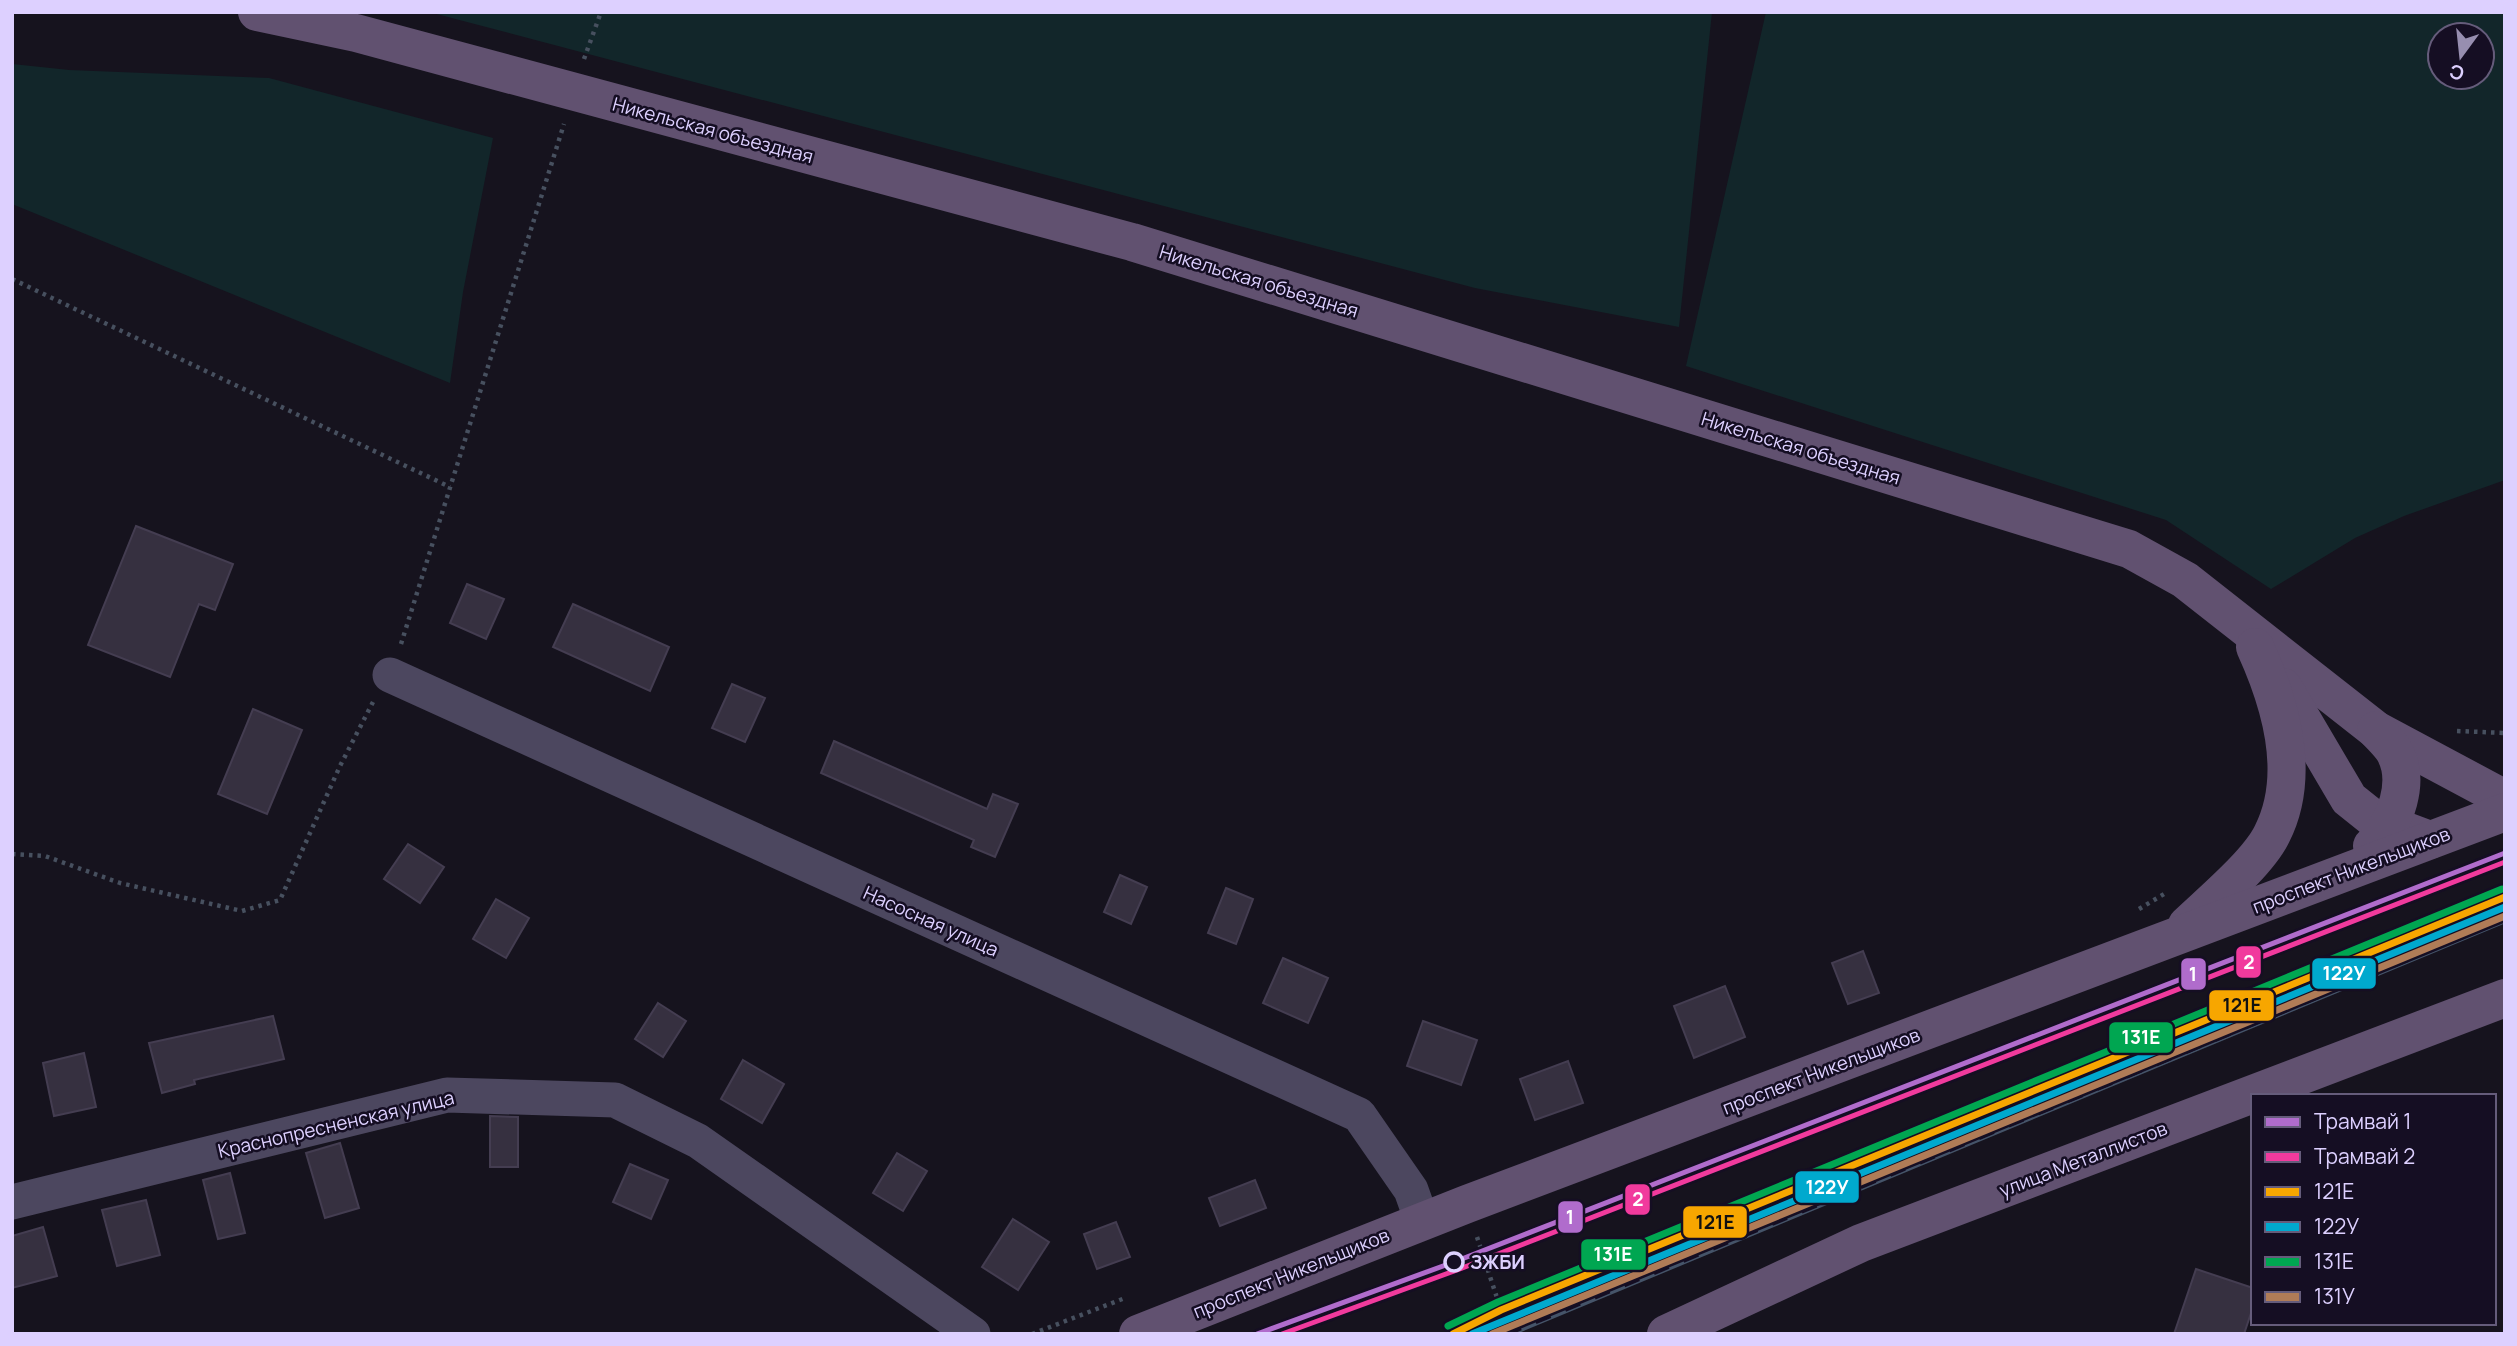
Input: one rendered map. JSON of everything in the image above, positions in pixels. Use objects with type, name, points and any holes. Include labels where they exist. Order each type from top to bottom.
[{"type":"main road","name":"Никельская объездная","points":[[257,12],[356,33],[1132,242],[2129,549],[2185,580],[2246,633],[2376,730]]},
{"type":"main road","points":[[2246,633],[2299,710],[2349,799],[2388,827],[2430,840]]},
{"type":"main road","points":[[2173,938],[2231,884],[2271,836],[2285,801],[2288,762],[2279,716],[2246,633]]},
{"type":"main road","points":[[2376,730],[2505,799]]},
{"type":"main road","points":[[2336,876],[2381,838],[2400,797],[2400,766],[2393,750],[2376,730]]},
{"type":"main road","name":"проспект Никельщиков","points":[[1138,1334],[1422,1221],[2505,812]]},
{"type":"main road","name":"улица Металлистов","points":[[2253,1094],[2505,998]]},
{"type":"main road","name":"улица Металлистов","points":[[1666,1334],[1861,1243],[2251,1095]]},
{"type":"street","name":"Насосная улица","points":[[390,675],[1359,1115],[1411,1190],[1422,1221]]},
{"type":"street","name":"Краснопресненская улица","points":[[12,1202],[447,1095],[615,1100],[698,1141],[974,1334]]},
{"type":"path","points":[[12,854],[45,856],[120,883],[242,911],[280,900],[340,766],[390,675],[572,92],[601,12]]},
{"type":"path","points":[[12,279],[450,487]]},
{"type":"path","points":[[2450,728],[2462,732],[2505,733]]},
{"type":"path","points":[[1467,1204],[1501,1310],[1515,1334]]},
{"type":"green space","points":[[429,12],[1712,12],[1679,327],[1475,288]]},
{"type":"green space","points":[[1766,12],[2505,12],[2505,480],[2404,516],[2355,538],[2271,589],[2166,520],[1686,366]]},
{"type":"green space","points":[[12,64],[69,70],[269,78],[493,138],[463,292],[450,383],[12,204]]},
{"type":"building","points":[[136,526],[233,564],[215,610],[199,604],[170,677],[88,645]]},
{"type":"building","points":[[467,584],[504,599],[486,639],[450,623]]},
{"type":"building","points":[[573,604],[669,647],[650,691],[553,647]]},
{"type":"building","points":[[732,684],[765,698],[745,742],[712,728]]},
{"type":"building","points":[[253,709],[302,730],[267,814],[218,794]]},
{"type":"building","points":[[834,741],[987,809],[993,794],[1018,804],[995,857],[971,847],[974,840],[821,773]]},
{"type":"building","points":[[408,844],[444,867],[420,903],[384,879]]},
{"type":"building","points":[[1120,875],[1147,887],[1131,924],[1104,912]]},
{"type":"building","points":[[1226,888],[1253,899],[1236,944],[1208,933]]},
{"type":"building","points":[[496,899],[529,918],[506,958],[473,939]]},
{"type":"building","points":[[1863,951],[1879,993],[1848,1004],[1832,963]]},
{"type":"building","points":[[1283,958],[1328,978],[1308,1023],[1263,1003]]},
{"type":"building","points":[[1725,986],[1745,1037],[1694,1058],[1674,1006]]},
{"type":"building","points":[[658,1003],[686,1021],[663,1057],[635,1039]]},
{"type":"building","points":[[273,1016],[284,1059],[194,1080],[195,1084],[162,1093],[149,1043]]},
{"type":"building","points":[[1423,1021],[1477,1040],[1461,1085],[1407,1066]]},
{"type":"building","points":[[84,1053],[96,1107],[54,1116],[43,1063]]},
{"type":"building","points":[[743,1060],[784,1084],[762,1123],[721,1099]]},
{"type":"building","points":[[1568,1061],[1583,1103],[1535,1120],[1520,1079]]},
{"type":"building","points":[[490,1116],[518,1117],[518,1167],[490,1167]]},
{"type":"building","points":[[340,1143],[359,1208],[325,1218],[306,1153]]},
{"type":"building","points":[[897,1153],[927,1171],[903,1211],[873,1193]]},
{"type":"building","points":[[630,1164],[668,1180],[651,1219],[613,1202]]},
{"type":"building","points":[[230,1173],[245,1233],[218,1239],[203,1180]]},
{"type":"building","points":[[1255,1180],[1266,1208],[1220,1226],[1209,1198]]},
{"type":"building","points":[[146,1200],[160,1255],[117,1266],[102,1210]]},
{"type":"building","points":[[1013,1219],[1049,1242],[1018,1290],[982,1267]]},
{"type":"building","points":[[1116,1222],[1130,1257],[1097,1269],[1084,1234]]},
{"type":"building","points":[[43,1227],[57,1276],[12,1288],[12,1236]]},
{"type":"building","points":[[2196,1269],[2251,1287],[2251,1313],[2244,1334],[2174,1334]]},
{"type":"railway","points":[[1506,1334],[2505,919]]},
{"type":"tram line","name":"1","points":[[1257,1334],[1454,1262],[2505,853]]},
{"type":"tram line","name":"2","points":[[1282,1334],[1457,1270],[2505,862]]},
{"type":"transit line","name":"131Е","points":[[1448,1326],[1498,1302],[2502,889]]},
{"type":"transit line","name":"121Е","points":[[1453,1334],[1501,1310],[2505,897]]},
{"type":"transit line","name":"122У","points":[[1472,1334],[2505,907]]},
{"type":"transit line","name":"131У","points":[[1492,1334],[2505,916]]},
{"type":"place","name":"ЗЖБИ","points":[[1454,1262]]}]
